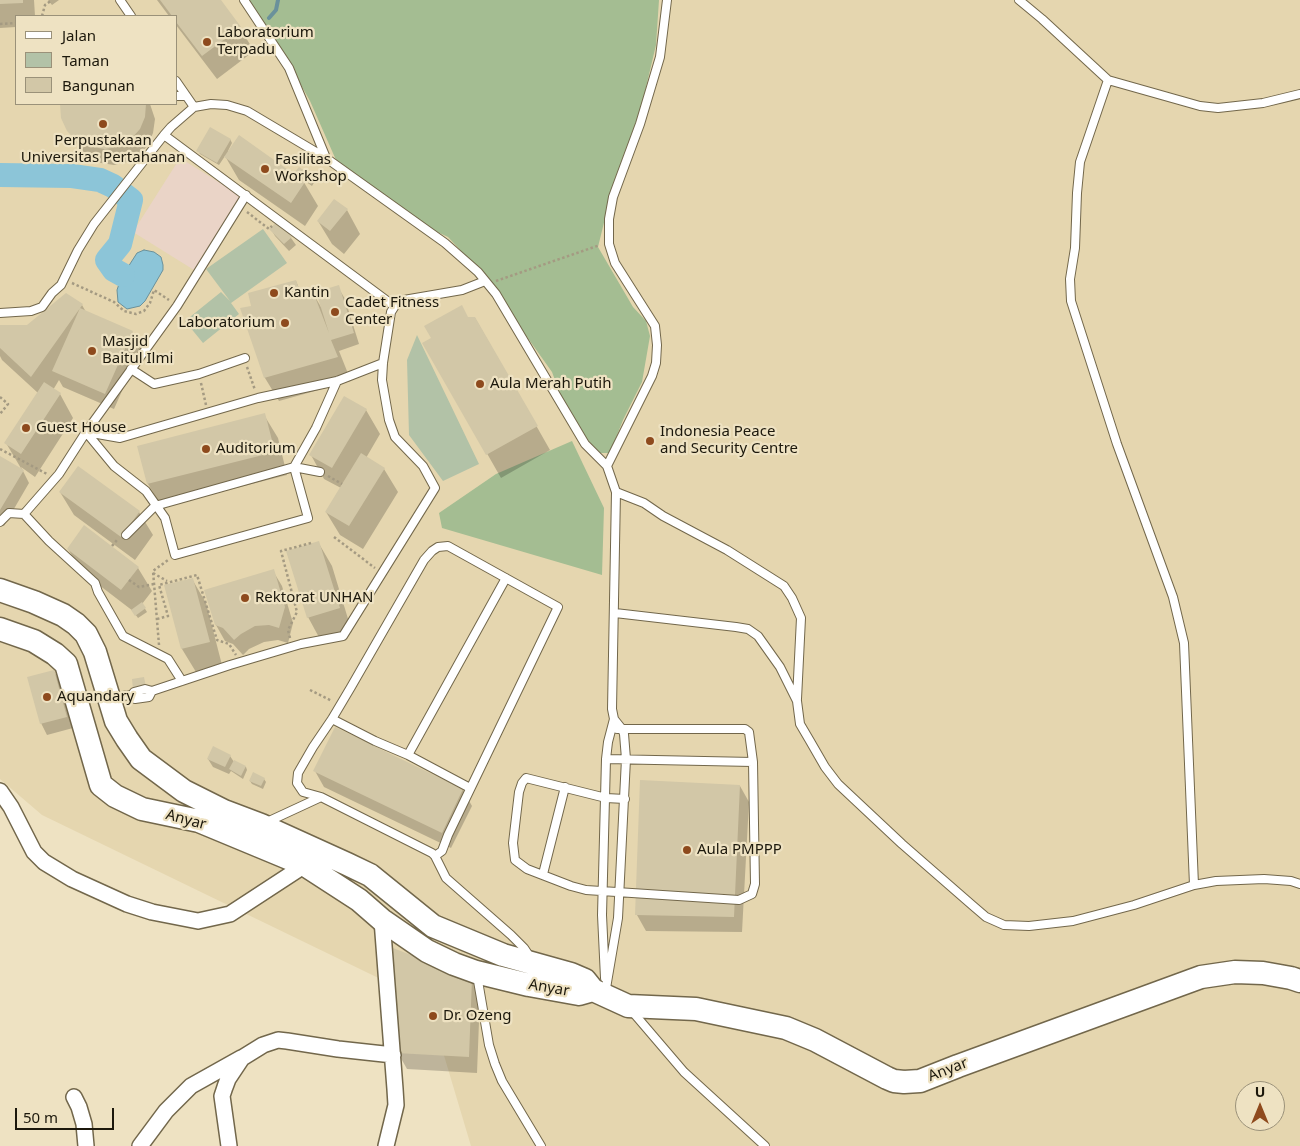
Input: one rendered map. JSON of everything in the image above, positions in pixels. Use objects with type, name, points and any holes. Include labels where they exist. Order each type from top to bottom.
[{"type":"street","name":"Anyar","points":[[0,590],[63,615],[86,634],[95,652],[116,721],[141,759],[184,790],[224,811],[261,825],[370,875],[433,926],[503,955],[534,963],[628,1006],[696,1009],[786,1028],[815,1040],[894,1081],[904,1082],[920,1081],[1200,977],[1235,972],[1263,973],[1300,981]]},
{"type":"street","name":"Anyar","points":[[0,629],[34,641],[55,654],[66,664],[101,785],[115,796],[142,809],[199,821],[305,865],[358,900],[382,920],[427,951],[454,964],[476,972],[529,985],[579,994],[594,989]]},
{"type":"street","points":[[78,706],[108,698]]},
{"type":"street","points":[[0,791],[11,807],[34,852],[44,862],[72,879],[126,904],[161,914],[198,921],[230,914],[305,865]]},
{"type":"street","points":[[382,920],[396,1105],[386,1146]]},
{"type":"street","points":[[140,1146],[166,1112],[191,1086],[242,1058],[263,1044],[278,1040],[393,1055]]},
{"type":"street","points":[[230,1146],[222,1096],[228,1079],[242,1058]]},
{"type":"street","points":[[74,1097],[84,1124],[86,1146]]},
{"type":"lane","points":[[120,0],[130,15]]},
{"type":"lane","points":[[244,0],[289,68],[326,158]]},
{"type":"lane","points":[[607,466],[652,376],[656,363],[655,326],[615,263],[609,242],[609,219],[613,197],[645,108],[660,57],[667,0]]},
{"type":"lane","points":[[1019,0],[1108,80],[1200,106],[1218,108],[1263,103],[1300,94]]},
{"type":"lane","points":[[1108,80],[1080,162],[1070,279],[1072,301],[1117,444],[1173,597],[1184,643],[1194,885]]},
{"type":"lane","points":[[178,84],[194,107]]},
{"type":"lane","points":[[178,96],[186,96]]},
{"type":"lane","points":[[0,313],[25,312],[42,308],[52,293],[61,285],[83,241],[94,224],[164,135],[194,107],[211,104],[227,105],[247,111],[326,158],[445,243],[478,272],[506,310],[585,444],[607,466],[616,492],[612,709],[614,719],[622,729],[625,740],[626,759],[618,918],[594,989]]},
{"type":"lane","points":[[164,135],[394,306]]},
{"type":"lane","points":[[24,514],[55,479],[86,432],[177,306],[246,195]]},
{"type":"lane","points":[[108,698],[132,695],[134,692],[145,689],[152,691],[300,644],[343,636],[436,488],[424,466],[394,437],[384,397],[382,380],[391,312],[398,301],[462,290],[486,282]]},
{"type":"lane","points":[[131,369],[154,384],[199,374],[245,358]]},
{"type":"lane","points":[[86,432],[120,438],[258,398],[336,380],[383,363]]},
{"type":"lane","points":[[86,432],[114,466],[146,491],[165,518],[175,555],[308,518],[294,467],[316,428],[336,380]]},
{"type":"lane","points":[[126,535],[155,506],[294,467],[320,472]]},
{"type":"lane","points":[[616,492],[644,503],[784,586],[801,618],[797,700],[800,724],[825,767],[838,784],[902,844],[986,917],[1004,926],[1029,926],[1073,921],[1134,905],[1194,885],[1216,881],[1264,879],[1291,881],[1300,884]]},
{"type":"lane","points":[[0,522],[9,513],[24,514],[49,541],[95,583],[123,636],[168,659],[182,681]]},
{"type":"lane","points":[[435,856],[442,850],[558,607],[448,546],[438,547],[424,560],[341,705],[312,746],[298,773],[297,783],[303,792],[321,797],[432,853],[446,878],[511,935],[524,948],[534,963]]},
{"type":"lane","points":[[408,755],[506,578]]},
{"type":"lane","points":[[615,613],[748,630],[758,636],[780,666],[797,700]]},
{"type":"lane","points":[[332,719],[408,755],[470,788]]},
{"type":"lane","points":[[594,989],[604,891],[606,759],[610,729],[614,719]]},
{"type":"lane","points":[[610,729],[745,729],[749,732],[753,762],[755,884],[752,894],[739,900],[586,890],[527,869],[515,860],[513,843],[519,792],[524,779],[528,778],[606,798],[624,800]]},
{"type":"lane","points":[[606,759],[753,762]]},
{"type":"lane","points":[[543,874],[565,787]]},
{"type":"lane","points":[[261,825],[321,797]]},
{"type":"lane","points":[[476,972],[489,1045],[502,1081],[541,1146]]},
{"type":"lane","points":[[628,1006],[684,1072],[764,1146]]},
{"type":"path","points":[[42,15],[45,5],[52,0]]},
{"type":"path","points":[[0,24],[15,23]]},
{"type":"path","points":[[486,282],[609,242]]},
{"type":"path","points":[[64,279],[114,302],[124,311],[136,314],[144,311],[150,303],[154,290],[177,306]]},
{"type":"path","points":[[199,374],[208,413]]},
{"type":"path","points":[[0,397],[8,404],[0,414]]},
{"type":"path","points":[[0,449],[55,479]]},
{"type":"path","points":[[320,472],[342,484]]},
{"type":"path","points":[[334,537],[367,562]]},
{"type":"path","points":[[288,630],[298,612],[281,551],[311,543]]},
{"type":"path","points":[[156,653],[159,645],[153,571],[175,555]]},
{"type":"path","points":[[153,573],[168,582]]},
{"type":"path","points":[[157,619],[168,616],[160,584],[197,575],[217,640],[230,644]]},
{"type":"path","points":[[128,580],[139,587],[154,584]]},
{"type":"path","points":[[310,690],[341,705]]},
{"type":"shaded area","name":"Indonesia Peace and Security Centre","points":[[0,0],[1300,0],[1300,1146],[471,1146],[428,1002],[42,815],[0,779]]},
{"type":"shaded area","points":[[180,158],[241,196],[194,270],[133,232]]},
{"type":"green space","points":[[249,0],[659,0],[656,45],[633,142],[614,182],[598,247],[633,307],[646,321],[650,336],[642,382],[623,420],[610,453],[599,453],[569,418],[552,372],[480,271],[448,237],[433,230],[336,160],[310,101],[284,55]]},
{"type":"green space","points":[[263,229],[287,263],[231,303],[239,314],[203,343],[185,321],[221,292],[230,301],[206,269]]},
{"type":"green space","points":[[417,335],[479,464],[443,481],[409,435],[407,360]]},
{"type":"green space","points":[[572,441],[604,508],[602,575],[442,528],[439,513],[496,474]]},
{"type":"water","points":[[144,250],[154,252],[161,257],[163,270],[145,301],[140,306],[127,309],[118,302],[117,290],[121,278],[137,253]]},
{"type":"building","points":[[0,0],[23,0],[23,3],[0,4]]},
{"type":"building","name":"Laboratorium Terpadu","points":[[160,0],[221,0],[241,27],[202,56],[178,25],[178,15],[171,15]]},
{"type":"building","name":"Perpustakaan Universitas Pertahanan","points":[[60,105],[146,105],[145,117],[140,129],[130,140],[118,147],[105,149],[91,147],[77,141],[67,131],[61,118]]},
{"type":"building","points":[[210,127],[231,139],[217,163],[196,151]]},
{"type":"building","name":"Fasilitas Workshop","points":[[239,135],[305,182],[291,203],[224,157]]},
{"type":"building","points":[[299,167],[314,177],[310,183],[294,173]]},
{"type":"building","points":[[334,199],[348,209],[330,231],[317,221]]},
{"type":"building","points":[[278,221],[292,237],[284,244],[269,229]]},
{"type":"building","name":"Laboratorium","points":[[296,280],[300,292],[312,289],[329,333],[316,292],[339,285],[354,333],[331,340],[338,357],[264,378],[240,308],[251,306],[248,293]]},
{"type":"building","points":[[66,293],[83,304],[31,377],[0,348],[0,325],[27,325]]},
{"type":"building","name":"Aula Merah Putih","points":[[462,305],[468,317],[475,317],[538,426],[486,455],[422,343],[431,338],[424,326]]},
{"type":"building","name":"Masjid Baitul Ilmi","points":[[80,308],[133,331],[105,394],[52,371]]},
{"type":"building","name":"Guest House","points":[[44,382],[61,393],[21,454],[4,443]]},
{"type":"building","points":[[344,396],[367,409],[332,468],[309,455]]},
{"type":"building","name":"Auditorium","points":[[265,413],[275,452],[147,484],[137,446]]},
{"type":"building","points":[[361,453],[385,468],[349,526],[325,512]]},
{"type":"building","points":[[0,456],[24,470],[0,510]]},
{"type":"building","points":[[78,466],[140,511],[121,537],[59,492]]},
{"type":"building","points":[[84,525],[139,567],[121,590],[67,549]]},
{"type":"building","points":[[319,541],[340,608],[307,618],[286,551]]},
{"type":"building","name":"Rektorat UNHAN","points":[[274,569],[285,607],[279,628],[269,625],[255,626],[234,640],[223,628],[215,625],[204,590]]},
{"type":"building","points":[[193,578],[210,642],[181,649],[164,585]]},
{"type":"building","points":[[142,602],[146,608],[135,616],[131,610]]},
{"type":"building","name":"Aquandary","points":[[54,670],[67,717],[40,724],[27,677]]},
{"type":"building","points":[[144,677],[146,687],[133,689],[132,679]]},
{"type":"building","points":[[335,727],[463,789],[442,833],[313,771]]},
{"type":"building","points":[[213,746],[231,755],[225,767],[207,759]]},
{"type":"building","points":[[234,760],[246,766],[241,776],[229,769]]},
{"type":"building","points":[[253,772],[265,778],[261,786],[249,781]]},
{"type":"building","name":"Aula PMPPP","points":[[640,780],[740,785],[734,917],[635,915]]},
{"type":"building","name":"Dr. Ozeng","points":[[393,948],[472,979],[469,1057],[397,1053]]},
{"type":"waterway","points":[[269,18],[276,10],[278,0]]},
{"type":"waterway","points":[[0,175],[72,176],[100,180],[113,186],[131,200],[120,244],[107,260],[114,270],[123,275]]},
{"type":"place","name":"Laboratorium Terpadu","points":[[207,42]]},
{"type":"place","name":"Perpustakaan Universitas Pertahanan","points":[[103,124]]},
{"type":"place","name":"Fasilitas Workshop","points":[[265,169]]},
{"type":"place","name":"Kantin","points":[[274,293]]},
{"type":"place","name":"Cadet Fitness Center","points":[[335,312]]},
{"type":"place","name":"Laboratorium","points":[[285,323]]},
{"type":"place","name":"Masjid Baitul Ilmi","points":[[92,351]]},
{"type":"place","name":"Aula Merah Putih","points":[[480,384]]},
{"type":"place","name":"Guest House","points":[[26,428]]},
{"type":"place","name":"Indonesia Peace and Security Centre","points":[[650,441]]},
{"type":"place","name":"Auditorium","points":[[206,449]]},
{"type":"place","name":"Rektorat UNHAN","points":[[245,598]]},
{"type":"place","name":"Aquandary","points":[[47,697]]},
{"type":"place","name":"Aula PMPPP","points":[[687,850]]},
{"type":"place","name":"Dr. Ozeng","points":[[433,1016]]}]
